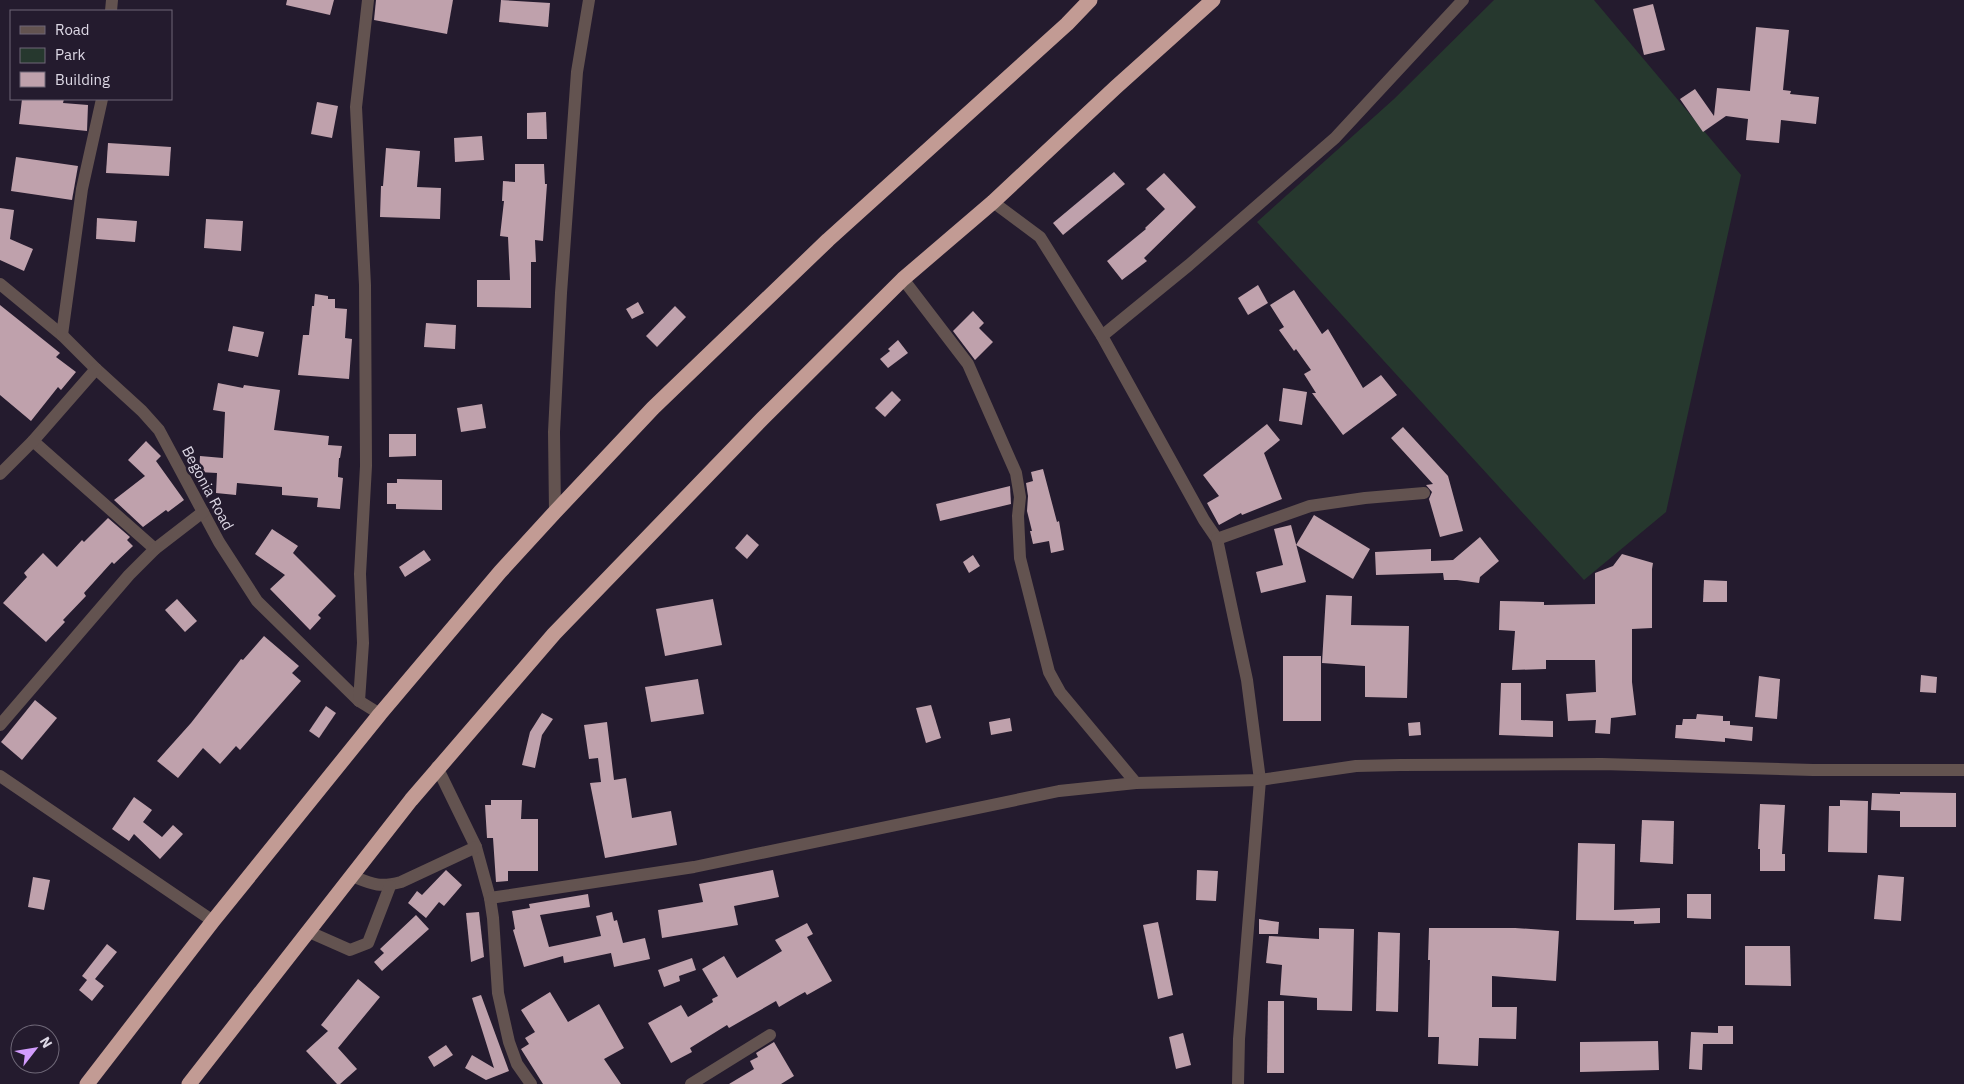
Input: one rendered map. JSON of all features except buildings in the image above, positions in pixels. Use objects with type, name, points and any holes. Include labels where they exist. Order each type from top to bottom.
[{"type":"highway","points":[[87,1084],[213,920],[380,714],[500,572],[555,512],[653,408],[814,253],[1067,24],[1090,0]]},
{"type":"highway","points":[[189,1084],[437,767],[554,634],[763,418],[903,279],[992,202],[1213,0]]},
{"type":"street","points":[[360,701],[363,643],[360,574],[366,466],[365,285],[356,107],[368,0]]},
{"type":"street","points":[[555,512],[554,432],[561,293],[577,72],[589,0]]},
{"type":"street","points":[[1102,336],[1189,266],[1335,138],[1463,0]]},
{"type":"street","points":[[62,335],[82,189],[102,100]]},
{"type":"street","points":[[992,202],[1040,237],[1102,336],[1204,520],[1217,539],[1247,680],[1260,780],[1239,1039],[1238,1084]]},
{"type":"street","points":[[903,279],[968,364],[1016,473],[1020,497],[1018,516],[1020,558],[1050,672],[1060,692],[1136,783]]},
{"type":"street","name":"Begonia Road","points":[[0,284],[62,335],[142,411],[159,430],[219,542],[257,601],[360,701],[380,714]]},
{"type":"street","points":[[0,474],[96,369]]},
{"type":"street","points":[[32,441],[155,549]]},
{"type":"street","points":[[1217,539],[1310,506],[1365,498],[1424,494]]},
{"type":"street","points":[[0,725],[129,575],[155,549],[203,512]]},
{"type":"street","points":[[490,898],[694,867],[1059,791],[1136,783],[1260,780],[1356,766],[1400,765],[1602,764],[1813,770],[1964,770]]},
{"type":"street","points":[[437,767],[476,847],[490,898],[498,993],[509,1042],[517,1064],[531,1084]]},
{"type":"street","points":[[0,776],[213,920]]},
{"type":"street","points":[[352,876],[378,887],[390,886],[476,847]]},
{"type":"street","points":[[307,932],[350,950],[368,943],[390,886]]},
{"type":"street","points":[[691,1084],[770,1035]]},
{"type":"green space","points":[[1494,0],[1594,0],[1741,175],[1666,512],[1584,580],[1257,222],[1394,99]]}]
